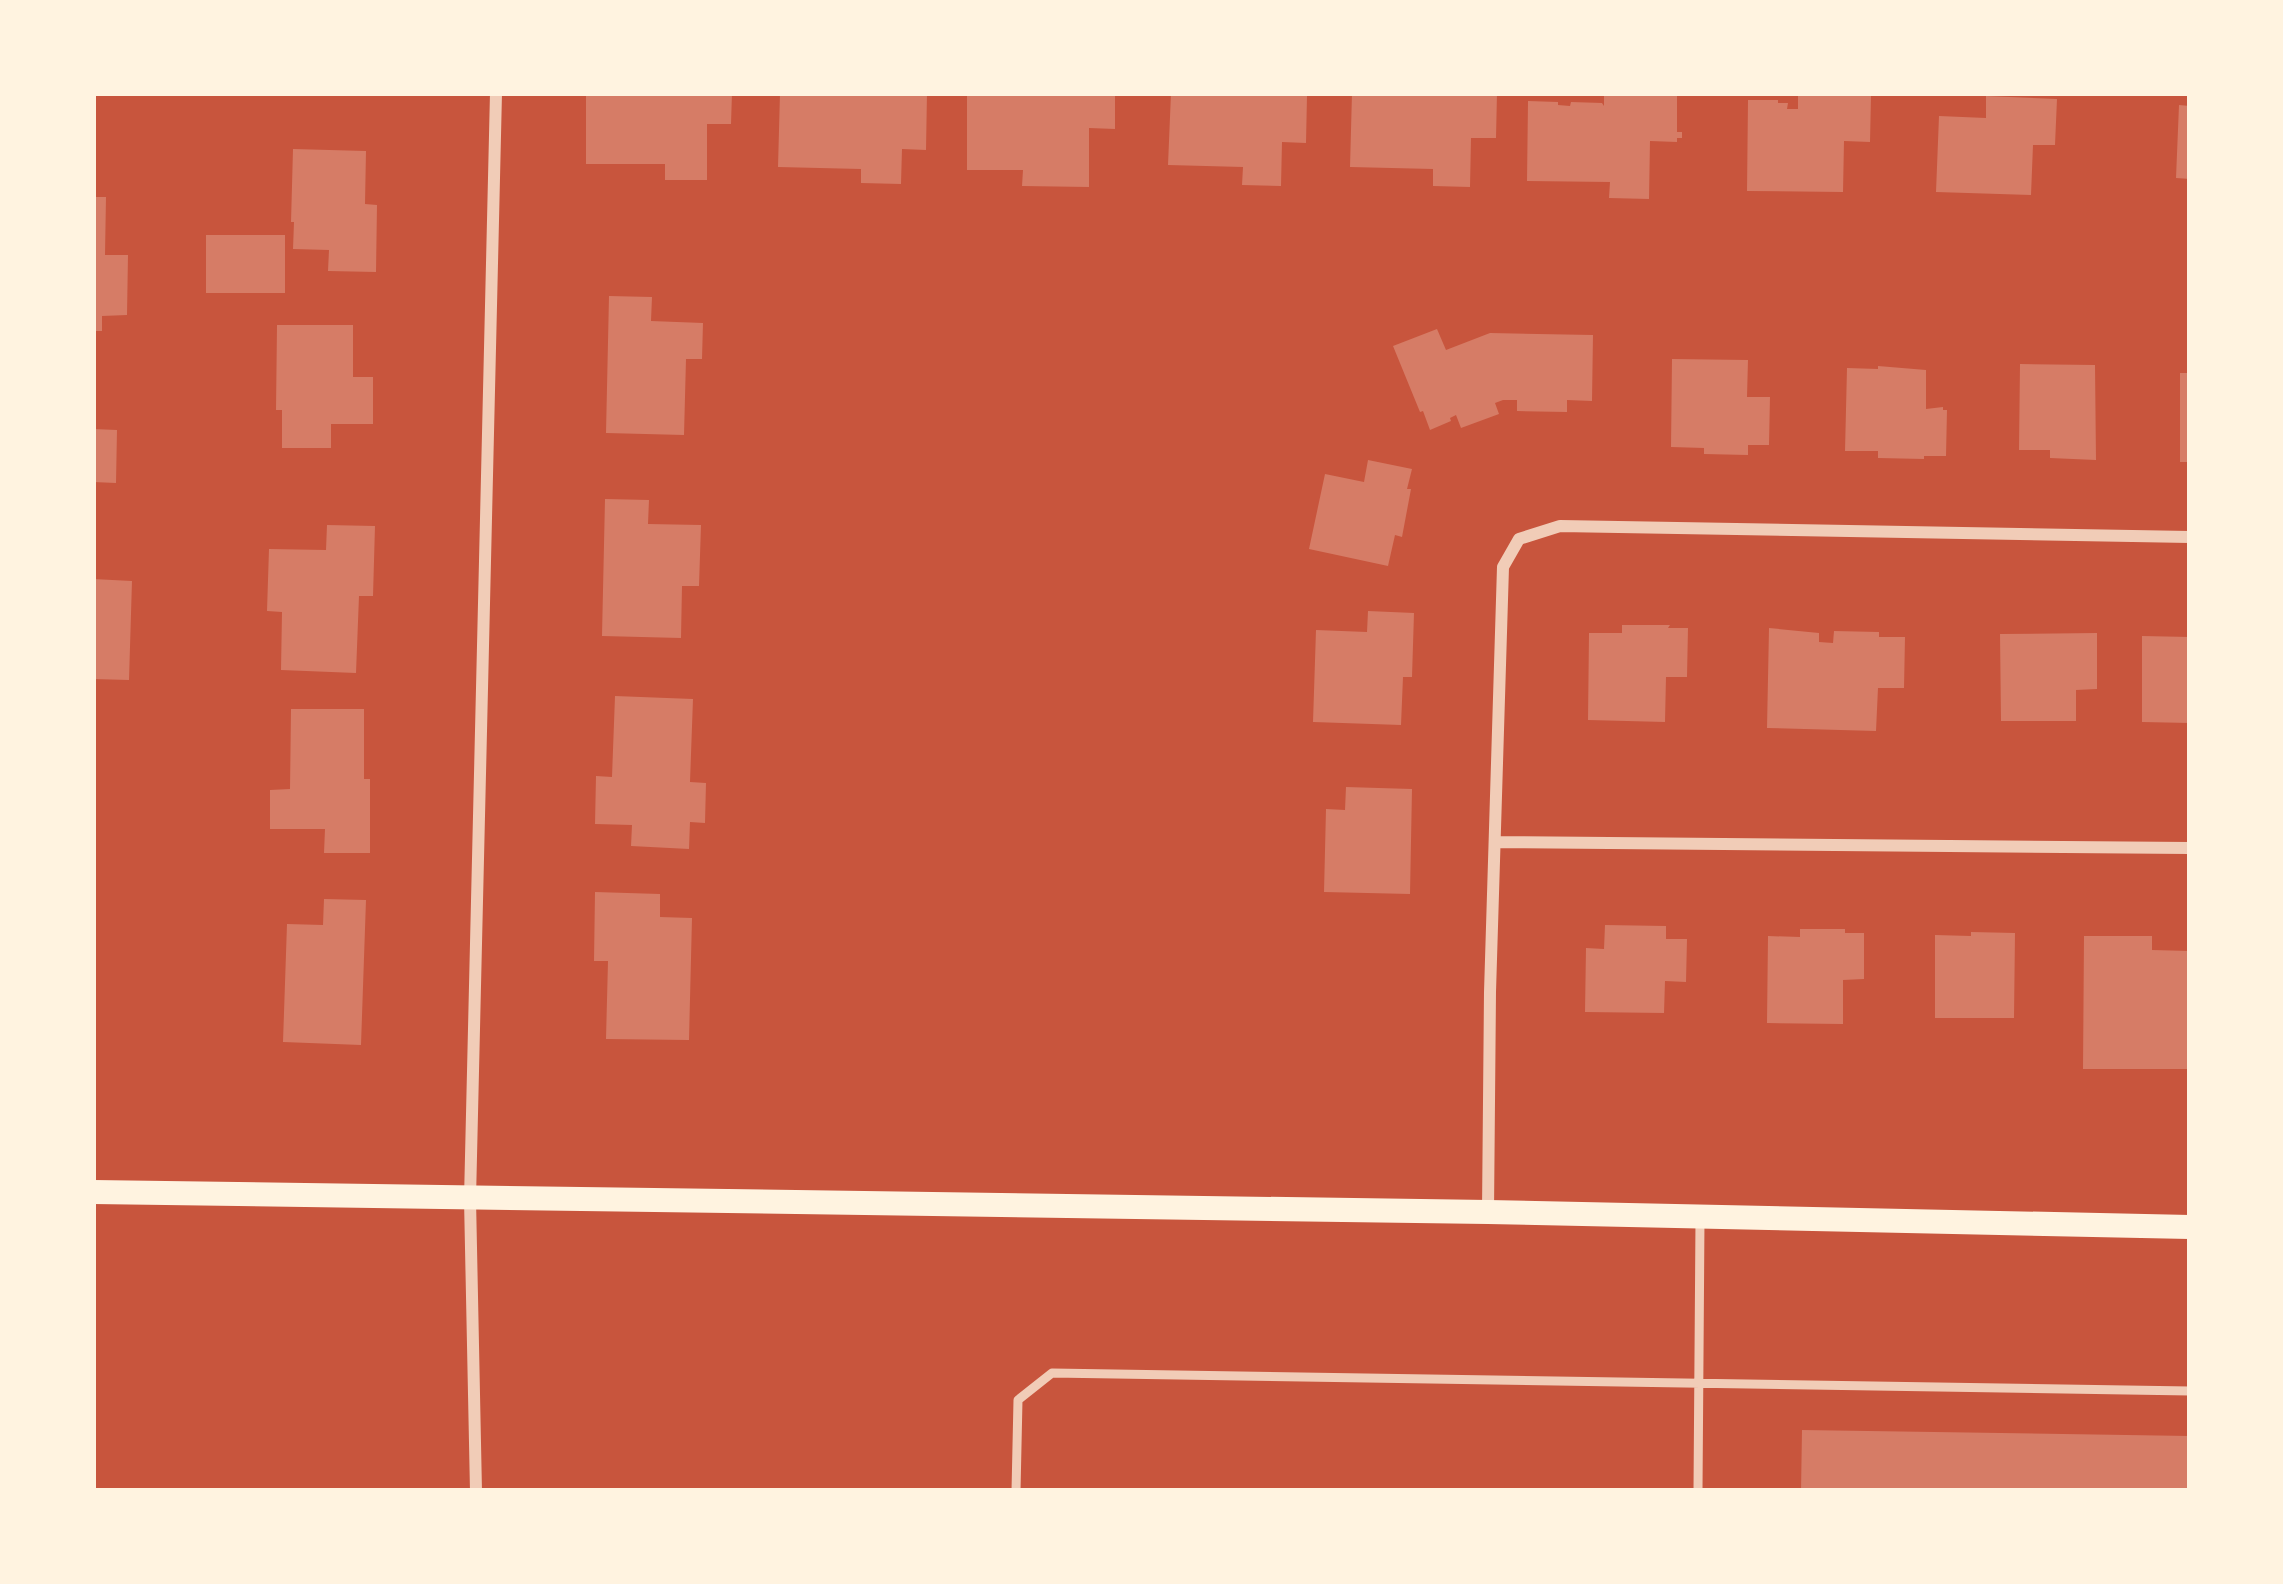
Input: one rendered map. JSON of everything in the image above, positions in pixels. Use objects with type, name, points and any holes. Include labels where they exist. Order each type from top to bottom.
[{"type":"main road","points":[[93,1192],[2190,1227]]},
{"type":"street","points":[[476,1491],[470,1199],[496,93]]},
{"type":"street","points":[[1488,1212],[1502,567],[1519,539],[1561,526],[2190,537]]},
{"type":"street","points":[[1495,842],[2190,848]]},
{"type":"lane","points":[[1698,1491],[1700,1217]]},
{"type":"lane","points":[[1016,1491],[1018,1400],[1052,1373],[2190,1391]]},
{"type":"building","points":[[586,93],[732,93],[731,124],[707,124],[707,180],[665,180],[665,164],[586,164]]},
{"type":"building","points":[[780,93],[927,93],[926,150],[902,149],[901,184],[861,183],[861,169],[778,167]]},
{"type":"building","points":[[1115,93],[1115,129],[1089,128],[1089,187],[1022,186],[1023,170],[967,170],[967,94]]},
{"type":"building","points":[[1171,93],[1307,96],[1306,143],[1282,142],[1281,186],[1242,185],[1243,167],[1168,165]]},
{"type":"building","points":[[1352,93],[1497,93],[1496,138],[1471,138],[1470,187],[1433,186],[1433,169],[1350,167]]},
{"type":"building","points":[[1604,93],[1677,93],[1677,132],[1682,132],[1682,138],[1650,141],[1649,199],[1609,198],[1610,182],[1527,181],[1528,101],[1604,106]]},
{"type":"building","points":[[1798,93],[1871,96],[1870,142],[1844,141],[1843,192],[1747,191],[1748,100],[1778,100],[1788,103],[1787,109],[1798,109]]},
{"type":"building","points":[[1986,96],[2057,99],[2055,145],[2033,145],[2031,195],[1936,192],[1939,116],[1986,118]]},
{"type":"building","points":[[2179,105],[2190,106],[2190,179],[2176,178]]},
{"type":"building","points":[[293,149],[366,151],[365,204],[377,205],[376,272],[328,271],[329,250],[293,249]]},
{"type":"building","points":[[93,197],[106,197],[105,255],[128,255],[127,315],[102,316],[102,331],[93,331]]},
{"type":"building","points":[[206,235],[285,235],[285,293],[206,293]]},
{"type":"building","points":[[609,296],[652,297],[651,321],[703,323],[702,359],[686,359],[684,435],[606,433]]},
{"type":"building","points":[[277,325],[353,325],[353,377],[373,377],[373,424],[331,424],[331,448],[282,448],[282,410],[276,410]]},
{"type":"building","points":[[1437,329],[1446,350],[1490,333],[1593,335],[1592,401],[1567,400],[1567,412],[1517,411],[1517,400],[1503,400],[1495,403],[1499,414],[1461,428],[1456,415],[1430,430],[1393,346]]},
{"type":"building","points":[[1672,359],[1748,360],[1747,397],[1770,397],[1769,445],[1748,445],[1748,455],[1671,447]]},
{"type":"building","points":[[2020,364],[2095,365],[2096,460],[2050,458],[2050,450],[2019,450]]},
{"type":"building","points":[[1847,368],[1926,370],[1926,409],[1947,410],[1946,456],[1878,458],[1878,451],[1845,451]]},
{"type":"building","points":[[2180,373],[2190,373],[2190,462],[2180,462]]},
{"type":"building","points":[[93,429],[117,430],[116,483],[93,482]]},
{"type":"building","points":[[1368,460],[1412,469],[1402,537],[1395,535],[1388,566],[1309,549],[1325,474],[1364,482]]},
{"type":"building","points":[[605,499],[649,500],[648,524],[701,525],[699,586],[682,586],[681,638],[602,636]]},
{"type":"building","points":[[327,525],[375,526],[373,596],[359,596],[356,673],[281,670],[282,612],[267,611],[269,549],[326,550]]},
{"type":"building","points":[[93,579],[132,581],[129,680],[93,679]]},
{"type":"building","points":[[1368,611],[1414,613],[1412,677],[1403,677],[1401,725],[1313,722],[1316,630],[1367,632]]},
{"type":"building","points":[[1622,625],[1688,628],[1687,677],[1666,677],[1665,722],[1588,720],[1589,633],[1622,633]]},
{"type":"building","points":[[1769,628],[1819,633],[1819,642],[1833,643],[1834,631],[1905,637],[1904,688],[1878,688],[1876,731],[1767,728]]},
{"type":"building","points":[[2097,633],[2097,689],[2076,690],[2076,721],[2001,721],[2000,634]]},
{"type":"building","points":[[2142,636],[2190,637],[2190,723],[2142,722]]},
{"type":"building","points":[[615,696],[693,699],[690,782],[706,783],[705,823],[690,822],[689,849],[631,846],[632,825],[595,824],[596,776],[612,777]]},
{"type":"building","points":[[291,709],[364,709],[370,853],[324,853],[325,829],[270,829],[270,790],[290,789]]},
{"type":"building","points":[[1346,787],[1412,789],[1410,894],[1324,892],[1326,809],[1345,810]]},
{"type":"building","points":[[595,892],[660,894],[660,917],[692,918],[689,1040],[606,1039],[608,961],[594,961]]},
{"type":"building","points":[[324,899],[366,900],[361,1045],[283,1042],[287,924],[323,925]]},
{"type":"building","points":[[1605,925],[1666,926],[1666,939],[1687,939],[1686,982],[1665,981],[1664,1013],[1585,1012],[1586,948],[1604,949]]},
{"type":"building","points":[[1800,929],[1864,933],[1864,979],[1843,980],[1843,1024],[1767,1023],[1768,936],[1800,937]]},
{"type":"building","points":[[1971,932],[2015,933],[2014,1018],[1935,1018],[1935,935],[1971,936]]},
{"type":"building","points":[[2084,936],[2152,936],[2152,950],[2190,951],[2190,1069],[2083,1069]]},
{"type":"building","points":[[1802,1430],[2190,1436],[2190,1491],[1801,1491]]}]
